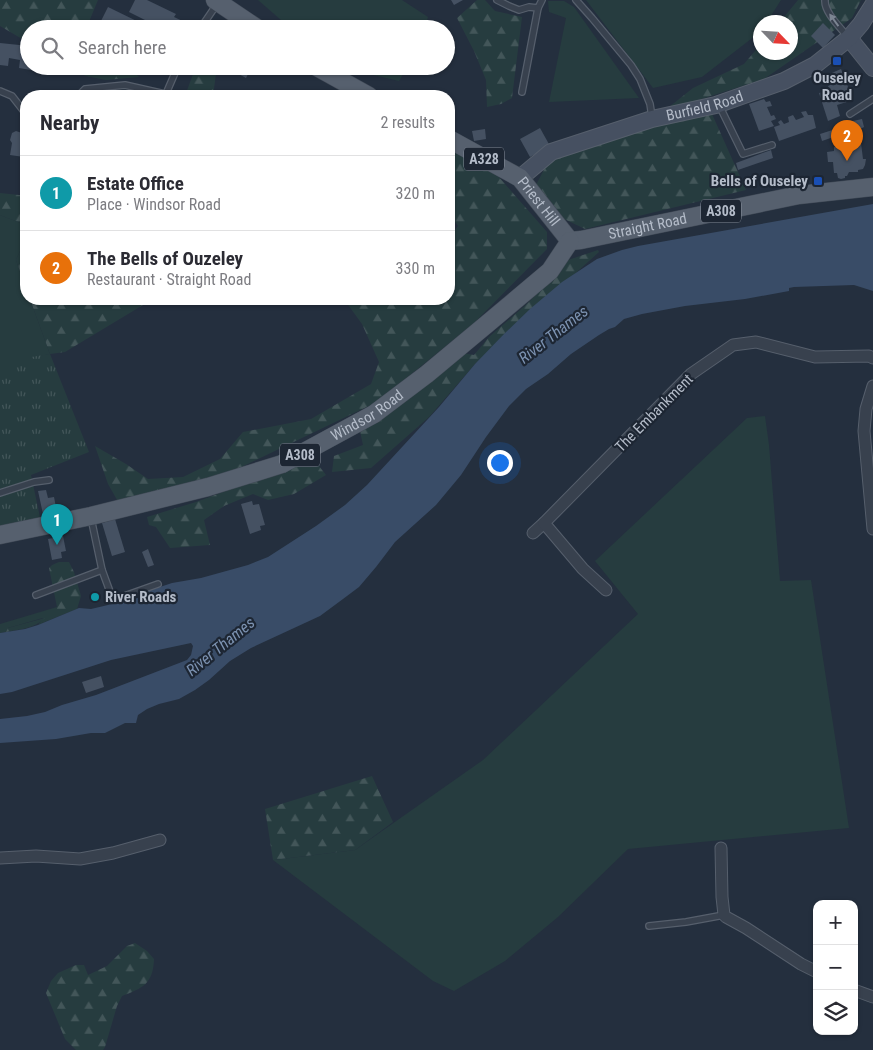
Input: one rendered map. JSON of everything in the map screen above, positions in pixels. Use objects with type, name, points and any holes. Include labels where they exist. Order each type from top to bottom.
[{"type":"main road","points":[[216,1],[244,20]]},
{"type":"main road","name":"Burfield Road","points":[[520,178],[552,152],[652,119],[719,104],[784,81],[815,65],[849,38],[873,5]]},
{"type":"main road","points":[[849,38],[873,68]]},
{"type":"main road","points":[[331,75],[358,90]]},
{"type":"main road","name":"Priest Hill","points":[[455,142],[520,178],[570,241]]},
{"type":"main road","name":"Straight Road","points":[[570,241],[799,195],[873,187]]},
{"type":"main road","name":"Windsor Road","points":[[0,535],[91,516],[208,487],[282,464],[374,414],[465,343],[550,271],[570,241]]},
{"type":"street","name":"The Embankment","points":[[533,532],[691,374],[733,345],[756,342],[815,357],[869,356],[873,358]]},
{"type":"street","points":[[873,386],[866,409],[873,529]]},
{"type":"street","points":[[544,523],[606,590]]},
{"type":"street","points":[[0,858],[36,856],[80,859],[113,853],[160,840]]},
{"type":"street","points":[[722,848],[724,915],[813,970]]},
{"type":"street","points":[[858,991],[873,997]]},
{"type":"lane","points":[[497,0],[519,10],[529,7],[538,8]]},
{"type":"lane","points":[[522,92],[538,8],[542,0]]},
{"type":"lane","points":[[576,0],[631,64],[640,79],[650,104],[652,119]]},
{"type":"lane","points":[[825,0],[824,6],[849,38]]},
{"type":"lane","points":[[205,20],[216,1]]},
{"type":"lane","points":[[167,90],[174,75]]},
{"type":"lane","points":[[84,90],[125,85],[145,90]]},
{"type":"lane","points":[[0,91],[12,96],[20,106]]},
{"type":"lane","points":[[850,114],[873,99]]},
{"type":"lane","points":[[719,104],[743,154],[772,145]]},
{"type":"lane","points":[[0,493],[34,482],[49,480]]},
{"type":"lane","points":[[91,516],[102,570],[113,600],[158,584]]},
{"type":"lane","points":[[36,595],[102,570]]},
{"type":"lane","points":[[649,926],[724,915]]},
{"type":"green space","points":[[0,0],[98,0],[90,20],[20,20],[20,38],[0,26]]},
{"type":"green space","points":[[258,0],[402,0],[428,17],[427,20],[281,20]]},
{"type":"green space","points":[[477,0],[485,0],[495,11],[522,17],[512,98],[501,104],[487,107],[486,80],[457,18]]},
{"type":"green space","points":[[586,0],[781,0],[771,15],[753,15],[753,37],[702,77],[653,88]]},
{"type":"green space","points":[[798,0],[861,0],[852,18],[798,55],[798,15],[786,15]]},
{"type":"green space","points":[[548,1],[564,1],[574,7],[639,98],[549,102],[566,18],[549,12]]},
{"type":"green space","points":[[753,53],[753,60],[791,60],[764,79],[664,111],[693,88],[744,64]]},
{"type":"green space","points":[[84,75],[137,75],[139,77],[106,80]]},
{"type":"green space","points":[[193,75],[216,75],[214,90],[187,90]]},
{"type":"green space","points":[[373,75],[403,75],[399,81]]},
{"type":"green space","points":[[712,114],[746,190],[585,229],[556,215],[535,187],[549,160],[644,129]]},
{"type":"green space","points":[[455,151],[497,175],[547,232],[547,249],[474,323],[377,402],[233,471],[120,505],[108,484],[95,446],[148,479],[183,477],[220,459],[243,432],[311,419],[371,384],[379,362],[362,324],[348,305],[455,305],[455,230],[458,226],[455,222]]},
{"type":"green space","points":[[0,193],[20,195],[20,223],[0,215]]},
{"type":"green space","points":[[0,215],[20,223],[20,251],[16,260],[20,271],[20,305],[32,305],[50,354],[0,365]]},
{"type":"green space","points":[[598,250],[599,252],[475,364],[429,417],[371,468],[332,472],[334,456],[363,445],[360,431],[394,410],[462,353],[474,355],[489,337],[528,303],[568,260]]},
{"type":"green space","points":[[20,251],[20,271],[16,260]]},
{"type":"green space","points":[[32,305],[143,305],[65,352],[50,354]]},
{"type":"green space","points":[[50,354],[89,452],[31,475],[41,522],[0,531],[0,362]]},
{"type":"green space","points":[[765,416],[780,581],[811,580],[849,828],[628,849],[558,917],[505,961],[454,991],[433,981],[273,860],[355,850],[483,760],[638,614],[595,561],[747,418]]},
{"type":"green space","points":[[304,462],[319,466],[326,475],[294,494],[268,500],[253,494],[224,506],[204,520],[210,545],[170,548],[156,527],[149,525],[147,517],[196,502]]},
{"type":"green space","points":[[59,562],[69,562],[81,596],[77,609],[57,617],[57,607],[49,568]]},
{"type":"green space","points":[[57,607],[57,617],[38,625],[43,618],[8,628],[6,632],[0,633],[0,624]]},
{"type":"green space","points":[[45,618],[31,626],[6,632],[8,628]]},
{"type":"green space","points":[[372,776],[393,822],[355,850],[273,860],[265,809]]},
{"type":"green space","points":[[135,943],[147,951],[154,959],[152,974],[149,980],[136,990],[122,996],[103,1050],[76,1050],[65,1039],[46,993],[51,981],[58,973],[76,965],[84,965],[88,975],[107,966],[127,946]]},
{"type":"water","name":"River Thames","points":[[873,204],[873,291],[854,285],[794,287],[789,288],[789,291],[745,299],[685,306],[624,319],[615,327],[599,335],[571,354],[548,374],[526,389],[509,406],[461,475],[436,505],[395,542],[359,587],[320,616],[251,648],[230,661],[195,690],[179,699],[147,709],[138,715],[136,723],[125,723],[105,733],[0,743],[0,719],[45,712],[96,695],[187,660],[191,655],[193,646],[191,643],[111,660],[12,692],[0,694],[0,633],[38,625],[79,608],[91,609],[142,597],[142,593],[172,583],[201,578],[248,565],[268,557],[345,505],[367,485],[504,334],[562,282],[597,259],[638,246]]},
{"type":"building","points":[[135,0],[147,0],[176,14],[174,17],[180,20],[145,20],[129,12]]},
{"type":"building","points":[[451,0],[463,0],[454,5]]},
{"type":"building","points":[[108,7],[135,20],[102,20]]},
{"type":"building","points":[[823,23],[835,35],[823,48],[811,36]]},
{"type":"building","points":[[0,43],[20,45],[20,60],[9,58],[8,66],[0,65]]},
{"type":"building","points":[[841,69],[853,100],[837,105],[840,116],[828,121],[819,93],[830,90],[828,86],[832,84],[827,75]]},
{"type":"building","points":[[764,99],[766,102],[770,101],[772,106],[767,107],[771,116],[774,115],[776,119],[771,121],[774,126],[759,131],[749,104]]},
{"type":"building","points":[[806,111],[808,115],[813,115],[816,128],[779,141],[774,127],[780,125],[778,122],[781,120],[784,124],[789,122],[788,117],[793,115],[796,120],[804,117],[801,112]]},
{"type":"building","points":[[862,119],[864,127],[849,135],[848,132],[822,141],[820,134],[845,126],[844,123]]},
{"type":"building","points":[[540,128],[550,146],[530,157],[520,139]]},
{"type":"building","points":[[485,129],[486,139],[474,141],[472,131]]},
{"type":"building","points":[[16,131],[20,132],[20,156],[10,155],[12,143],[10,140],[12,133]]},
{"type":"building","points":[[861,143],[863,159],[866,159],[863,169],[858,170],[858,172],[849,172],[845,178],[838,178],[837,173],[834,173],[833,162],[828,162],[827,152],[834,151],[834,147],[842,145],[842,149],[853,148],[852,145]]},
{"type":"building","points":[[771,150],[773,158],[738,170],[736,163]]},
{"type":"building","points":[[46,490],[48,498],[54,497],[57,512],[43,514],[38,491]]},
{"type":"building","points":[[252,501],[253,505],[259,504],[265,525],[260,526],[261,530],[250,534],[241,504]]},
{"type":"building","points":[[115,519],[125,552],[112,556],[102,523]]},
{"type":"building","points":[[63,536],[66,551],[61,552],[62,558],[52,560],[48,539]]},
{"type":"building","points":[[148,549],[154,565],[148,567],[142,552]]},
{"type":"building","points":[[101,676],[104,687],[86,693],[82,682]]},
{"type":"place","name":"Ouseley Road","points":[[837,61]]},
{"type":"place","name":"The Bells of Ouzeley","points":[[847,161]]},
{"type":"place","name":"Bells of Ouseley","points":[[818,181]]},
{"type":"place","name":"Estate Office","points":[[57,545]]},
{"type":"place","name":"River Roads","points":[[95,597]]}]
